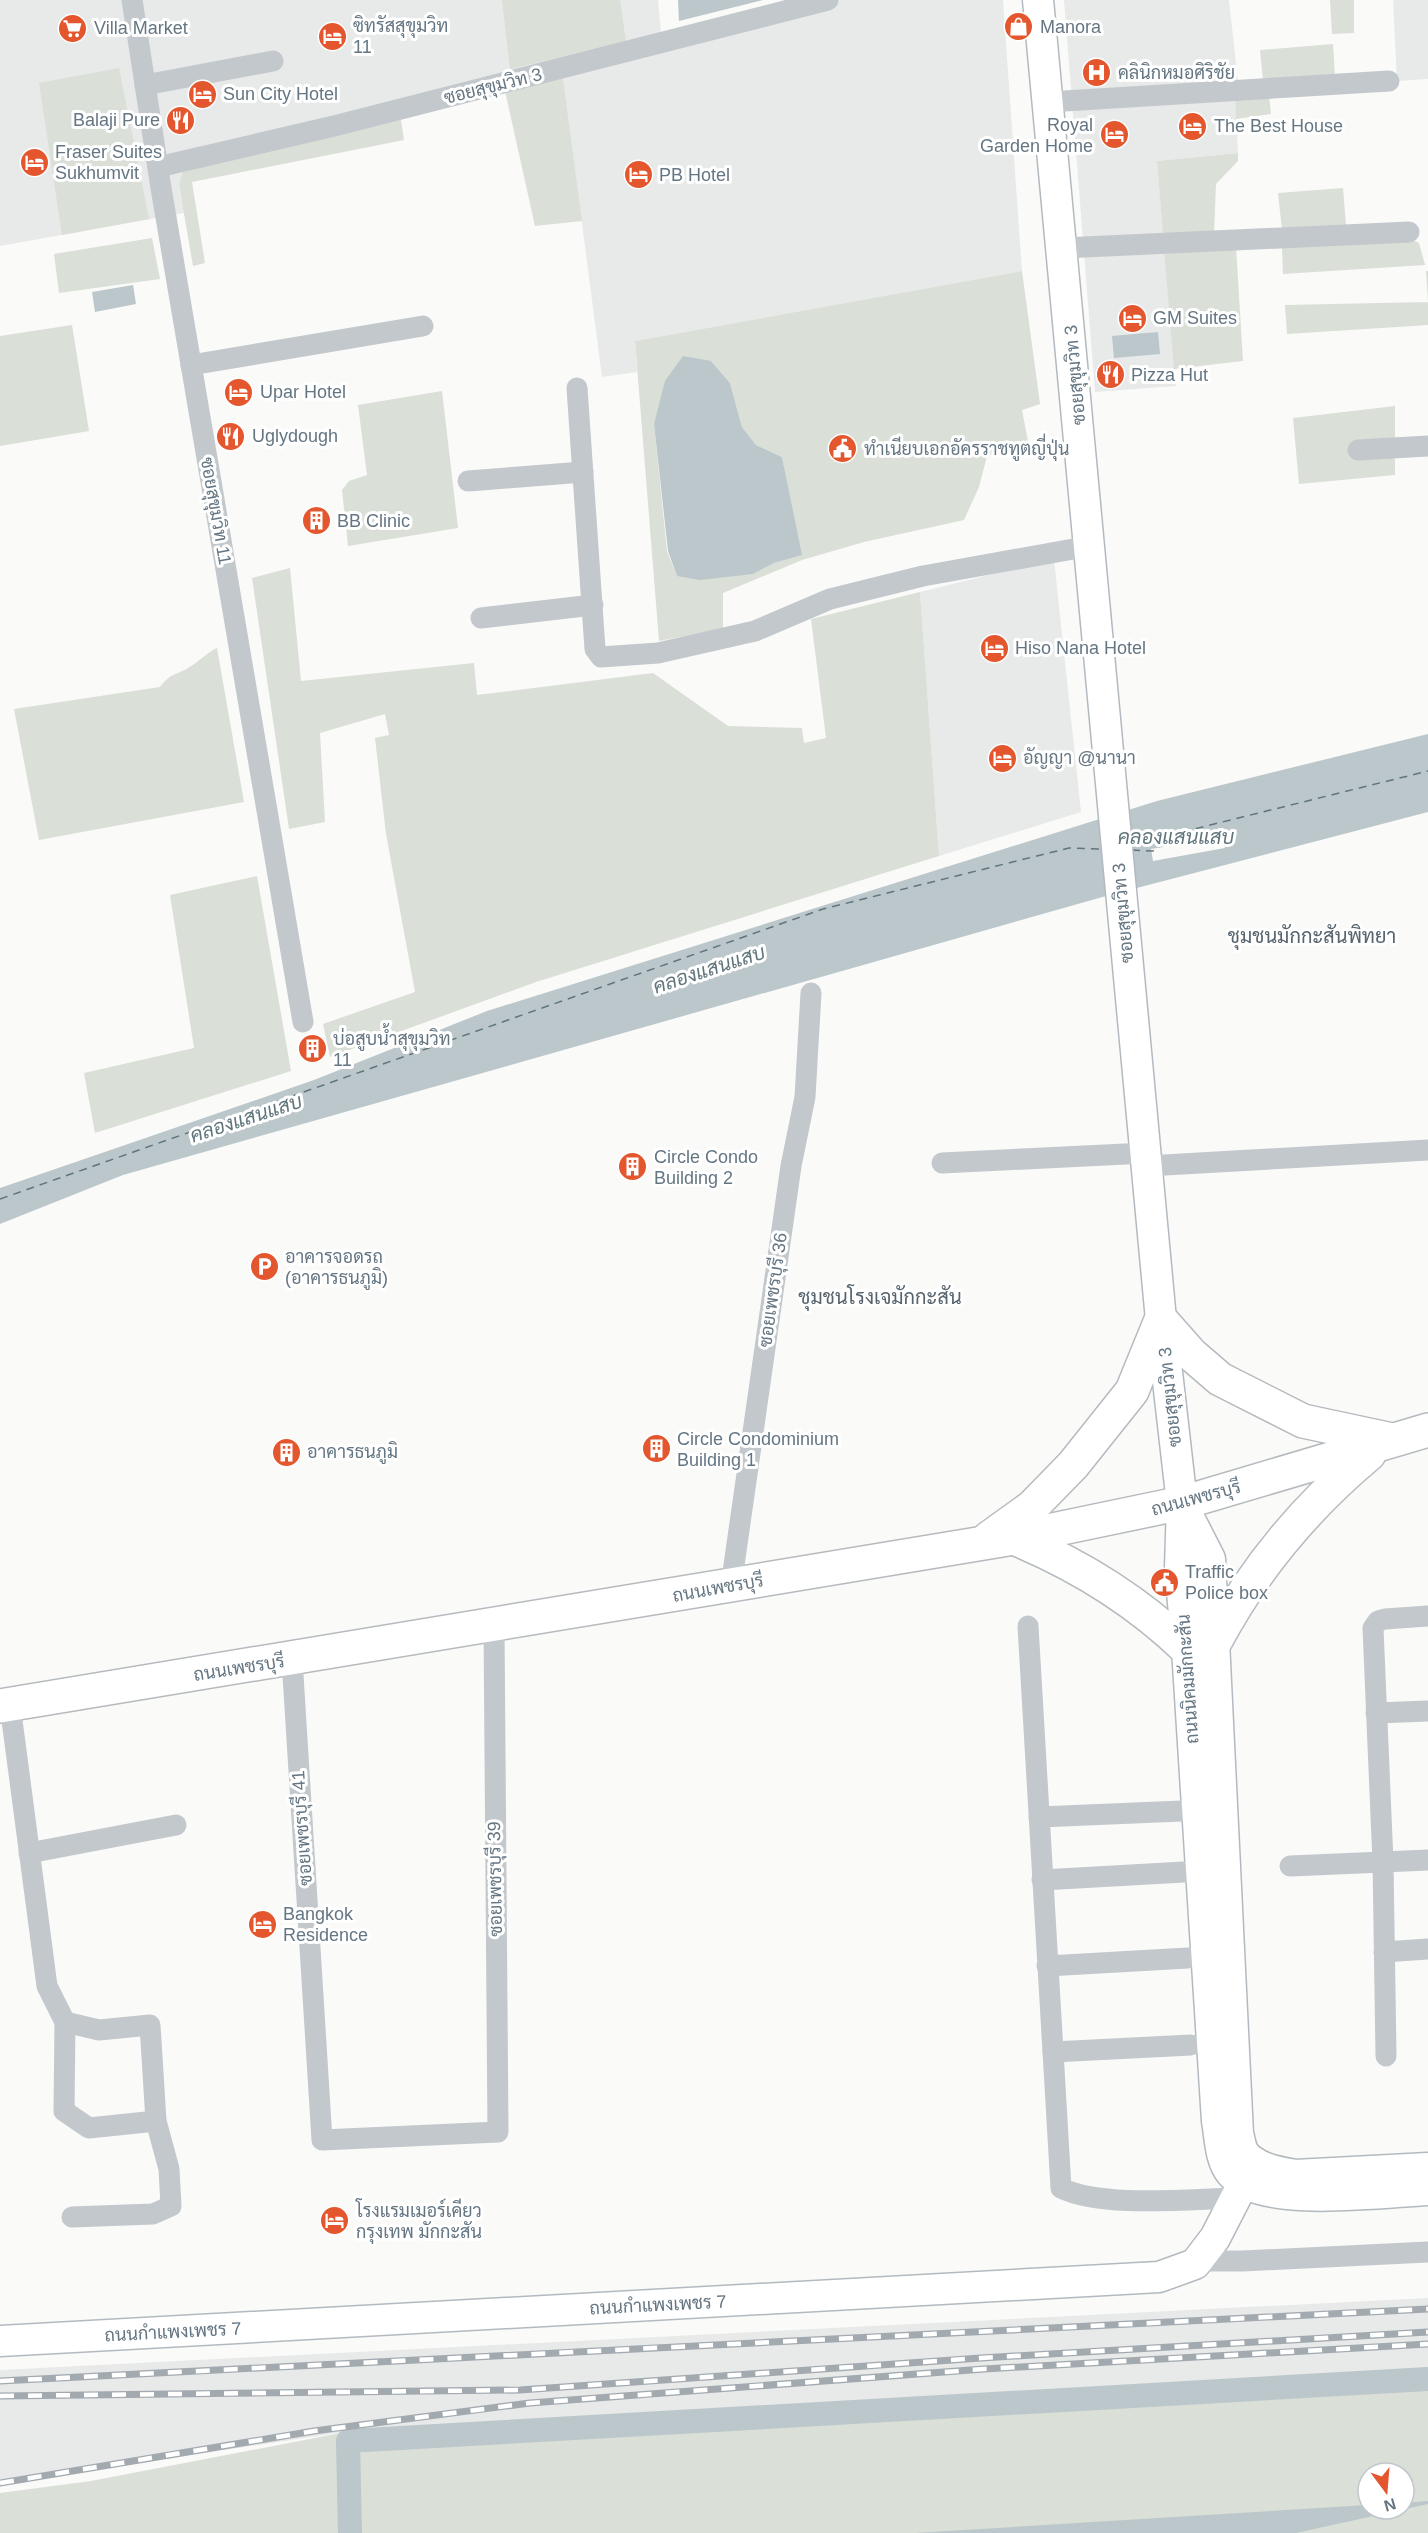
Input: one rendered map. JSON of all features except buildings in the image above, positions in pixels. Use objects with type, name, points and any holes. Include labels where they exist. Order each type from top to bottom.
[{"type":"main road","points":[[998,1540],[1073,1465],[1132,1391],[1161,1320],[1191,1354],[1220,1379],[1303,1421],[1387,1443]]},
{"type":"main road","name":"ถนนเพชรบุรี","points":[[5,1705],[494,1626],[998,1540],[1182,1503],[1428,1430]]},
{"type":"main road","points":[[998,1540],[1055,1555],[1155,1618],[1202,1644],[1269,1558],[1337,1481],[1387,1443]]},
{"type":"street","name":"ซอยสุขุมวิท 11","points":[[132,0],[191,365],[303,1022]]},
{"type":"street","name":"ซอยสุขุมวิท 3","points":[[158,167],[334,126],[828,0]]},
{"type":"street","name":"ซอยสุขุมวิท 3","points":[[1038,0],[1063,248],[1161,1320],[1182,1503]]},
{"type":"street","points":[[145,85],[273,61]]},
{"type":"street","points":[[1048,102],[1389,81]]},
{"type":"street","points":[[1063,248],[1409,232]]},
{"type":"street","points":[[191,365],[423,326]]},
{"type":"street","points":[[577,388],[595,649],[601,657],[658,653],[755,631],[830,599],[922,576],[1090,546]]},
{"type":"street","points":[[1358,450],[1428,446]]},
{"type":"street","points":[[468,481],[583,472]]},
{"type":"street","points":[[482,618],[593,605]]},
{"type":"street","name":"ซอยเพชรบุรี 36","points":[[730,1586],[791,1166],[805,1097],[811,993]]},
{"type":"street","points":[[942,1163],[1428,1150]]},
{"type":"street","name":"ถนนนิคมมักกะสัน","points":[[1182,1503],[1210,1559],[1202,1644],[1217,2121],[1224,2160],[1231,2173],[1244,2181]]},
{"type":"street","points":[[1386,2056],[1383,1863],[1376,1713],[1375,1624],[1385,1619],[1428,1616]]},
{"type":"street","name":"ซอยเพชรบุรี 39","points":[[322,2140],[498,2132],[494,1626]]},
{"type":"street","points":[[1028,1626],[1061,2188],[1077,2196],[1125,2199],[1244,2181],[1275,2171],[1295,2175],[1428,2168]]},
{"type":"street","name":"ซอยเพชรบุรี 41","points":[[292,1659],[322,2140]]},
{"type":"street","points":[[5,1705],[29,1853],[47,1986],[65,2022],[64,2111],[89,2128],[156,2121]]},
{"type":"street","points":[[1376,1713],[1428,1711]]},
{"type":"street","points":[[1039,1817],[1182,1811]]},
{"type":"street","points":[[29,1853],[176,1825]]},
{"type":"street","points":[[1290,1866],[1428,1860]]},
{"type":"street","points":[[1042,1880],[1184,1872]]},
{"type":"street","points":[[1384,1952],[1428,1949]]},
{"type":"street","points":[[1047,1966],[1188,1958]]},
{"type":"street","points":[[65,2022],[99,2030],[150,2025],[156,2121],[168,2169],[171,2206],[153,2214],[72,2217]]},
{"type":"street","points":[[1053,2052],[1191,2045]]},
{"type":"street","points":[[1244,2181],[1300,2196],[1428,2190]]},
{"type":"street","name":"ถนนกำแพงเพชร 7","points":[[0,2341],[1159,2277],[1195,2264],[1215,2238],[1244,2181]]},
{"type":"street","points":[[1198,2260],[1243,2261],[1428,2252]]},
{"type":"shaded area","points":[[0,0],[658,0],[661,33],[786,0],[1003,0],[1022,271],[635,341],[637,372],[602,377],[563,78],[184,172],[179,187],[184,213],[0,246]]},
{"type":"shaded area","points":[[502,0],[620,0],[626,42],[510,69]]},
{"type":"shaded area","points":[[1064,0],[1229,0],[1238,82],[1235,98],[1238,153],[1157,161],[1176,386],[1095,392]]},
{"type":"shaded area","points":[[1330,0],[1354,0],[1354,33],[1332,34]]},
{"type":"shaded area","points":[[1393,0],[1428,0],[1428,79],[1397,81]]},
{"type":"shaded area","points":[[1333,44],[1335,77],[1263,81],[1260,50]]},
{"type":"shaded area","points":[[119,68],[149,219],[62,235],[39,83]]},
{"type":"shaded area","points":[[563,78],[582,221],[535,226],[505,91]]},
{"type":"shaded area","points":[[1269,96],[1271,114],[1236,119],[1235,98]]},
{"type":"shaded area","points":[[400,114],[404,140],[192,182],[205,263],[193,266],[179,185],[183,172]]},
{"type":"shaded area","points":[[1238,153],[1238,161],[1216,184],[1214,233],[1163,236],[1157,161]]},
{"type":"shaded area","points":[[1343,188],[1346,225],[1282,230],[1278,193]]},
{"type":"shaded area","points":[[152,238],[160,279],[59,293],[54,254]]},
{"type":"shaded area","points":[[1409,238],[1419,243],[1425,265],[1283,274],[1282,248]]},
{"type":"shaded area","points":[[1236,247],[1243,361],[1174,369],[1164,249]]},
{"type":"shaded area","points":[[1022,271],[1040,404],[1022,410],[1028,441],[987,456],[979,487],[964,520],[864,542],[802,560],[723,593],[723,629],[659,641],[635,341]],"holes":[[[711,361],[730,383],[742,427],[756,445],[782,457],[801,555],[774,563],[753,574],[677,576],[667,551],[654,424]]]},
{"type":"shaded area","points":[[1426,271],[1428,271],[1428,302]]},
{"type":"shaded area","points":[[1428,302],[1428,325],[1287,334],[1285,305]]},
{"type":"shaded area","points":[[72,325],[89,431],[0,446],[0,336]]},
{"type":"shaded area","points":[[442,391],[458,528],[348,546],[342,490],[349,481],[367,475],[358,405]]},
{"type":"shaded area","points":[[1395,406],[1395,475],[1299,484],[1293,418]]},
{"type":"shaded area","points":[[1054,559],[1081,812],[939,856],[920,592]]},
{"type":"shaded area","points":[[290,568],[301,681],[474,663],[477,695],[653,673],[728,726],[802,728],[804,743],[826,738],[811,619],[920,592],[939,856],[536,982],[330,1057],[323,1024],[415,992],[386,834],[375,738],[389,735],[385,714],[320,733],[325,822],[289,829],[252,578]]},
{"type":"shaded area","points":[[217,648],[244,802],[39,840],[14,709],[160,687],[170,677],[192,666]]},
{"type":"shaded area","points":[[257,876],[291,1071],[95,1133],[84,1073],[194,1048],[170,895]]},
{"type":"shaded area","points":[[1428,2298],[1428,2367],[351,2431],[0,2484],[0,2370]]},
{"type":"shaded area","points":[[1428,2367],[1428,2533],[0,2533],[0,2493],[91,2481],[351,2431]]},
{"type":"water","points":[[678,0],[763,0],[679,21]]},
{"type":"water","points":[[133,285],[136,304],[95,312],[92,292]]},
{"type":"water","points":[[1158,332],[1160,354],[1114,358],[1112,336]]},
{"type":"water","points":[[683,356],[711,361],[730,383],[742,427],[756,445],[782,457],[802,555],[774,563],[753,574],[700,580],[677,576],[668,551],[654,424],[665,381]]},
{"type":"water","name":"คลองแสนแสบ","points":[[1428,734],[1428,812],[1106,896],[123,1175],[0,1224],[0,1188],[314,1080],[487,1011],[1157,801]]},
{"type":"water","points":[[1428,2501],[1428,2504],[1416,2507],[1416,2502]]},
{"type":"water","points":[[1356,2506],[1356,2520],[1296,2533],[915,2533]]},
{"type":"pier","points":[[1222,837],[1225,848],[1153,861],[1151,849]]},
{"type":"waterway","points":[[350,2533],[348,2441],[1428,2379]]},
{"type":"ferry route","points":[[1132,850],[1153,851],[1178,833],[1428,771]]},
{"type":"ferry route","points":[[0,1199],[823,909],[1069,848],[1103,849]]},
{"type":"railway","points":[[0,2381],[1428,2309]]},
{"type":"railway","points":[[0,2396],[520,2390],[981,2358],[1428,2332]]},
{"type":"railway","points":[[0,2483],[314,2431],[530,2403],[984,2369],[1428,2344]]},
{"type":"place","name":"Manora","points":[[1019,27]]},
{"type":"place","name":"Villa Market","points":[[73,28]]},
{"type":"place","name":"ซิทรัสสุขุมวิท 11","points":[[332,36]]},
{"type":"place","name":"คลินิกหมอศิริชัย","points":[[1097,73]]},
{"type":"place","name":"Sun City Hotel","points":[[202,94]]},
{"type":"place","name":"Balaji Pure","points":[[181,120]]},
{"type":"place","name":"The Best House","points":[[1193,126]]},
{"type":"place","name":"Royal Garden Home","points":[[1114,135]]},
{"type":"place","name":"Fraser Suites Sukhumvit","points":[[34,162]]},
{"type":"place","name":"PB Hotel","points":[[638,175]]},
{"type":"place","name":"GM Suites","points":[[1132,318]]},
{"type":"place","name":"Pizza Hut","points":[[1110,375]]},
{"type":"place","name":"Upar Hotel","points":[[239,392]]},
{"type":"place","name":"Uglydough","points":[[231,436]]},
{"type":"place","name":"ทำเนียบเอกอัครราชทูตญี่ปุ่น","points":[[843,449]]},
{"type":"place","name":"BB Clinic","points":[[316,521]]},
{"type":"place","name":"Hiso Nana Hotel","points":[[994,648]]},
{"type":"place","name":"อัญญา @นานา","points":[[1002,758]]},
{"type":"place","name":"บ่อสูบน้ำสุขุมวิท 11","points":[[312,1049]]},
{"type":"place","name":"Circle Condo Building 2","points":[[633,1167]]},
{"type":"place","name":"อาคารจอดรถ (อาคารธนภูมิ)","points":[[264,1267]]},
{"type":"place","name":"Circle Condominium Building 1","points":[[656,1449]]},
{"type":"place","name":"อาคารธนภูมิ","points":[[286,1452]]},
{"type":"place","name":"Traffic Police box","points":[[1164,1582]]},
{"type":"place","name":"Bangkok Residence","points":[[262,1924]]},
{"type":"place","name":"โรงแรมเมอร์เคียว กรุงเทพ มักกะสัน","points":[[335,2221]]},
{"type":"district","name":"ชุมชนมักกะสันพิทยา","points":[[1312,936]]},
{"type":"district","name":"ชุมชนโรงเจมักกะสัน","points":[[880,1297]]}]
